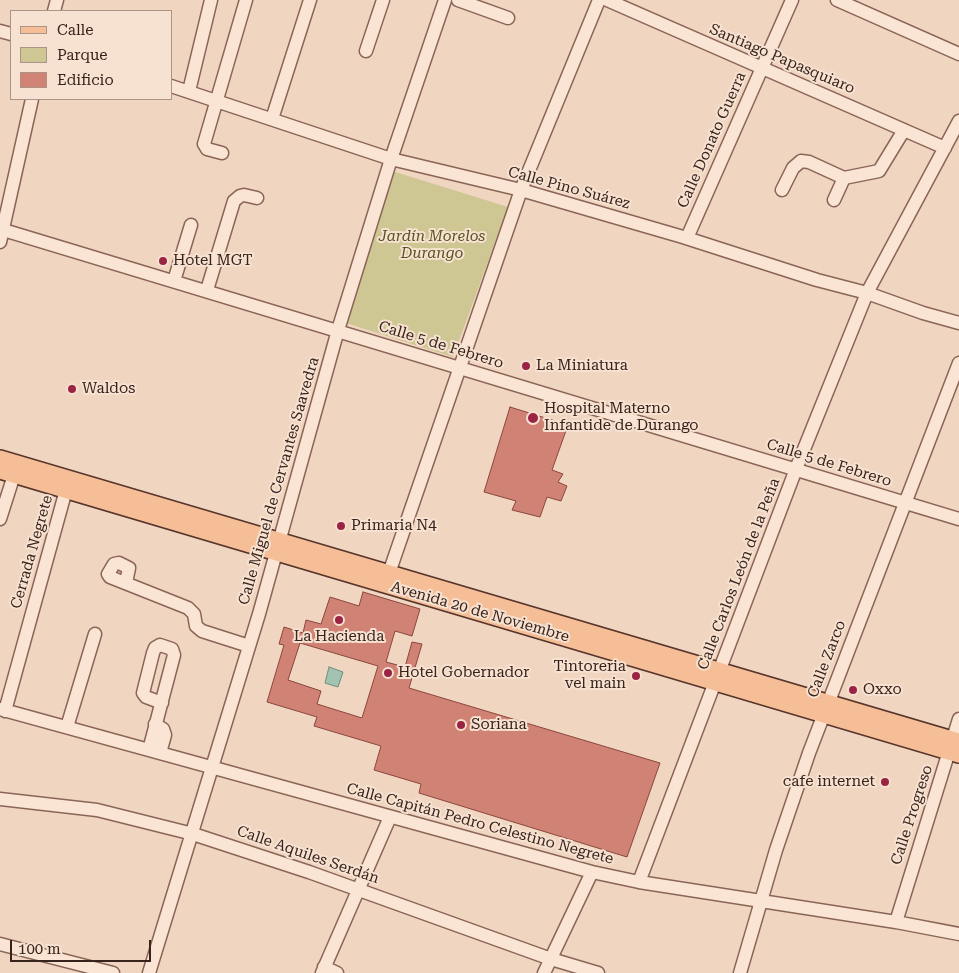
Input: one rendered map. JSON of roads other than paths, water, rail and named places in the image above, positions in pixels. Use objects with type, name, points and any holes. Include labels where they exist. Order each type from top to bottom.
[{"type":"main road","name":"Avenida 20 de Noviembre","points":[[0,458],[277,546],[955,747]]},
{"type":"main road","name":"Avenida 20 de Noviembre","points":[[7,473],[277,546],[389,573],[718,676]]},
{"type":"street","points":[[189,91],[212,0]]},
{"type":"street","points":[[222,153],[207,149],[204,146],[246,0]]},
{"type":"street","points":[[272,119],[310,0]]},
{"type":"street","points":[[366,51],[383,0]]},
{"type":"street","name":"Calle Miguel de Cervantes Saavedra","points":[[149,973],[249,646],[338,330],[391,159],[445,0]]},
{"type":"street","points":[[458,0],[508,18]]},
{"type":"street","points":[[389,573],[521,190],[599,0]]},
{"type":"street","name":"Santiago Papasquiaro","points":[[607,0],[945,148]]},
{"type":"street","name":"Calle Donato Guerra","points":[[687,238],[792,0]]},
{"type":"street","points":[[837,0],[959,54]]},
{"type":"street","name":"Calle Pino Suárez","points":[[172,86],[391,159],[521,190],[687,238],[816,280],[866,293],[923,313],[959,323]]},
{"type":"street","points":[[1,233],[32,100]]},
{"type":"street","name":"Calle Carlos León de la Peña","points":[[639,882],[796,470],[866,293],[959,121]]},
{"type":"street","points":[[782,190],[793,168],[801,161],[844,178],[872,174],[882,170],[904,130]]},
{"type":"street","points":[[834,200],[844,178]]},
{"type":"street","points":[[207,290],[234,201],[244,195],[257,198]]},
{"type":"street","points":[[174,281],[191,225]]},
{"type":"street","name":"Calle 5 de Febrero","points":[[1,233],[207,290],[959,519]]},
{"type":"street","name":"Calle Zarco","points":[[740,973],[760,900],[788,813],[826,708],[959,363]]},
{"type":"street","points":[[0,519],[7,473]]},
{"type":"street","name":"Cerrada Negrete","points":[[3,710],[66,490]]},
{"type":"street","points":[[126,583],[188,608],[194,614],[198,630],[249,646]]},
{"type":"street","points":[[67,727],[95,634]]},
{"type":"street","points":[[155,751],[165,735],[163,729],[156,724],[162,703]]},
{"type":"street","name":"Calle Capitán Pedro Celestino Negrete","points":[[3,710],[592,872],[639,882],[896,922],[959,934]]},
{"type":"street","name":"Calle Progreso","points":[[896,922],[955,747],[959,719]]},
{"type":"street","name":"Calle Aquiles Serdán","points":[[0,799],[97,810],[193,834],[358,889],[551,959],[598,973]]},
{"type":"street","points":[[337,973],[323,970],[390,817]]},
{"type":"street","points":[[544,973],[592,872]]},
{"type":"street","points":[[0,944],[114,973]]},
{"type":"place","name":"Hotel MGT","points":[[163,261]]},
{"type":"place","name":"La Miniatura","points":[[526,366]]},
{"type":"place","name":"Waldos","points":[[72,389]]},
{"type":"place","name":"Hospital Materno Infantide de Durango","points":[[533,418]]},
{"type":"place","name":"Primaria N4","points":[[341,526]]},
{"type":"place","name":"La Hacienda","points":[[339,620]]},
{"type":"place","name":"Hotel Gobernador","points":[[388,673]]},
{"type":"place","name":"Tintoreria vel main","points":[[636,676]]},
{"type":"place","name":"Oxxo","points":[[853,690]]},
{"type":"place","name":"Soriana","points":[[461,725]]},
{"type":"place","name":"cafe internet","points":[[885,782]]},
{"type":"park label","name":"Jardín Morelos Durango","points":[[432,246]]}]
